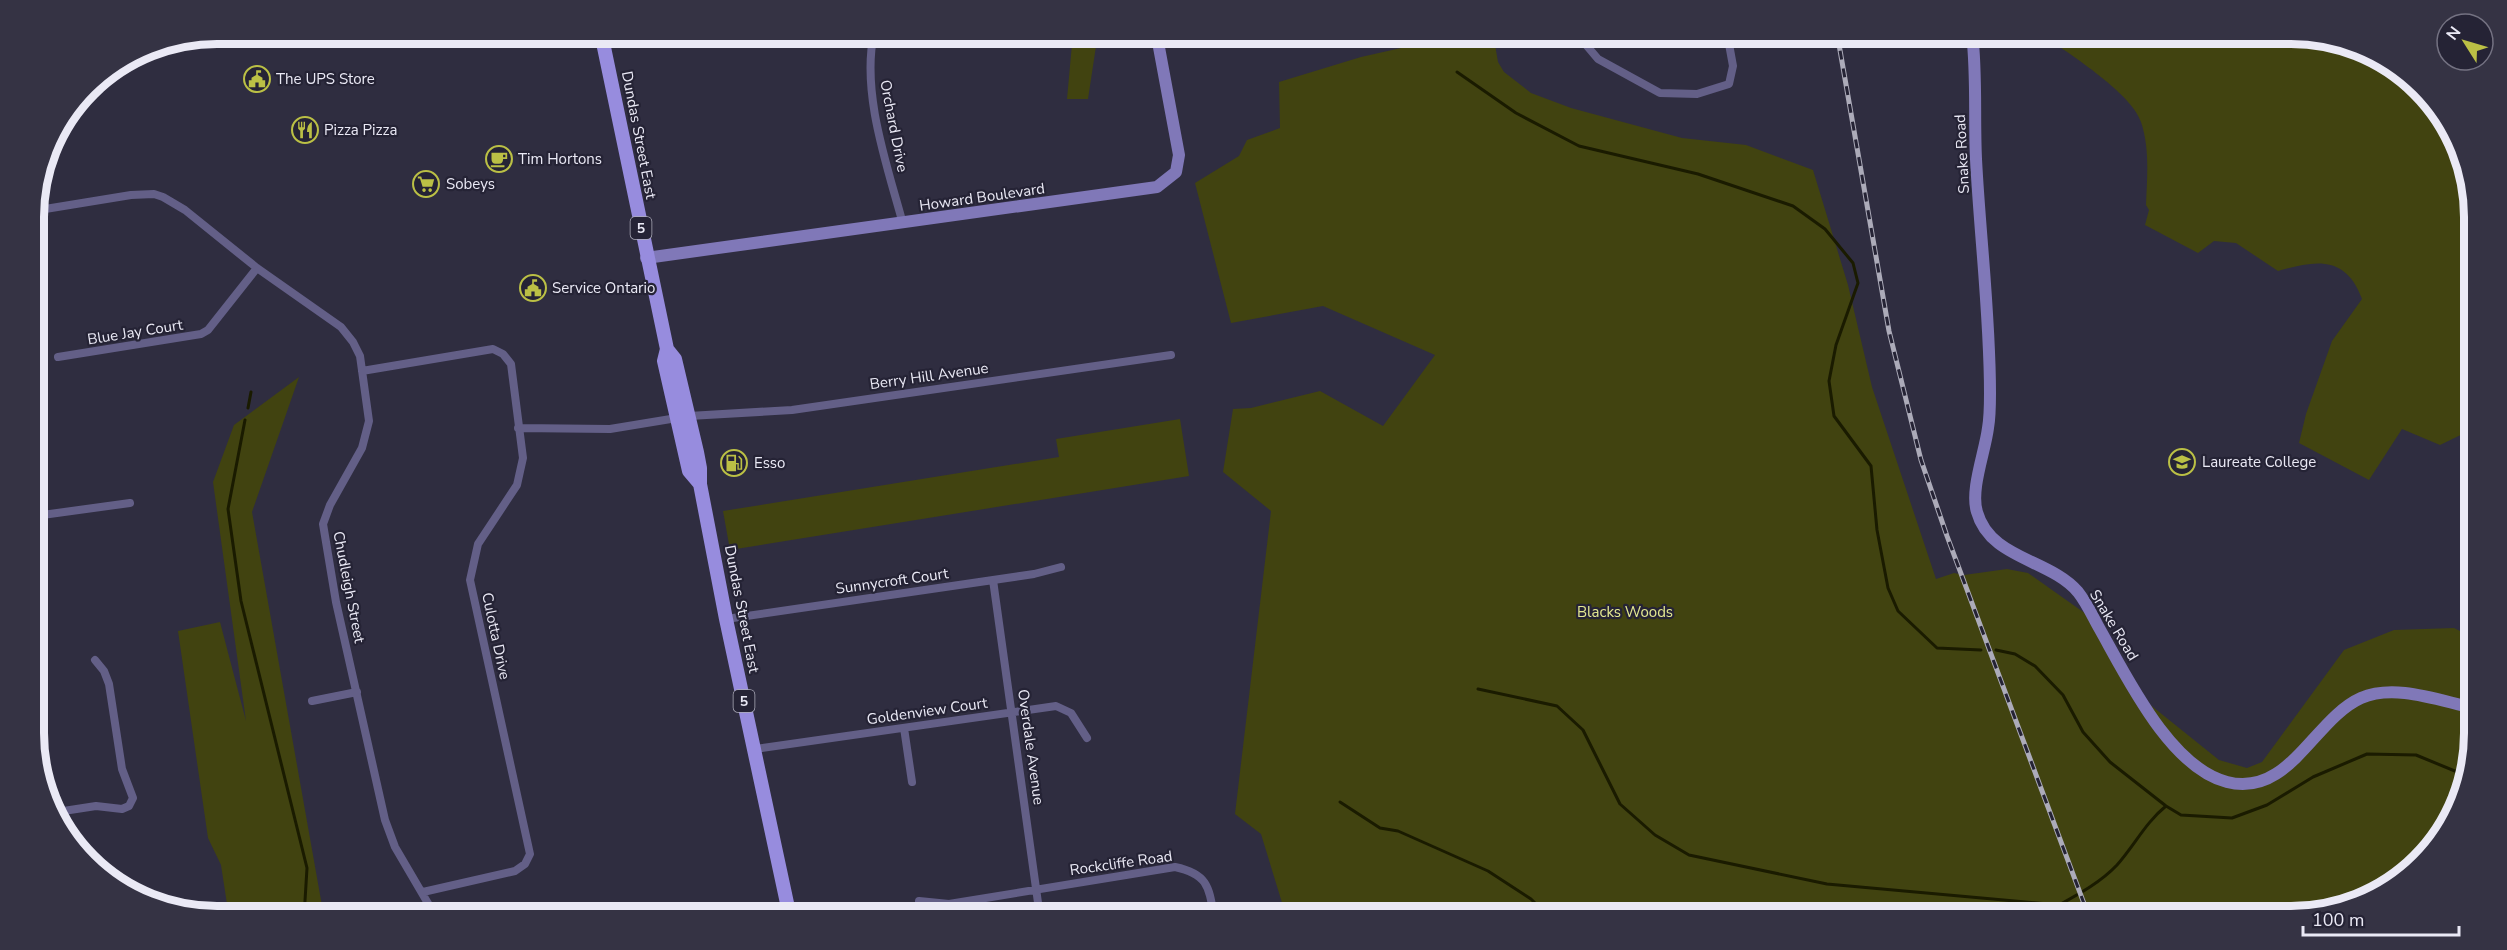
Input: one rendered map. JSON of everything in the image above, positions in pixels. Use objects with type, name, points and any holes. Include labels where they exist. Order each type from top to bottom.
[{"type":"main road","name":"Dundas Street East","points":[[603,43],[618,106],[646,258],[667,349],[664,361],[683,417],[689,471],[700,484],[726,619],[788,906]]},
{"type":"street","name":"Orchard Drive","points":[[872,43],[870,51],[872,96],[903,224]]},
{"type":"street","name":"Howard Boulevard","points":[[646,258],[1157,187],[1176,172],[1179,155],[1158,43]]},
{"type":"street","points":[[1584,43],[1598,59],[1660,93],[1696,94],[1729,84],[1733,66],[1729,43]]},
{"type":"street","name":"Snake Road","points":[[1972,43],[1976,159],[1987,296],[1990,393],[1989,425],[1976,488],[1976,512],[1984,528],[2002,547],[2048,570],[2078,592],[2158,727],[2179,752],[2205,772],[2226,782],[2254,783],[2280,772],[2343,710],[2362,698],[2380,693],[2401,693],[2464,706]]},
{"type":"street","name":"Chudleigh Street","points":[[44,209],[131,195],[154,194],[185,210],[258,268],[341,327],[354,342],[360,356],[369,421],[362,448],[330,505],[324,524],[336,602],[385,820],[395,847],[430,906]]},
{"type":"street","name":"Blue Jay Court","points":[[58,357],[201,334],[208,330],[258,268]]},
{"type":"street","name":"Culotta Drive","points":[[362,371],[493,349],[503,354],[510,364],[523,458],[517,485],[478,544],[470,580],[530,854],[525,864],[515,871],[423,892]]},
{"type":"street","name":"Berry Hill Avenue","points":[[518,428],[610,429],[683,417],[792,410],[1171,355]]},
{"type":"street","points":[[43,515],[130,502]]},
{"type":"street","name":"Sunnycroft Court","points":[[726,619],[1044,573],[1062,567]]},
{"type":"street","name":"Overdale Avenue","points":[[993,580],[1038,906]]},
{"type":"street","points":[[62,811],[96,806],[122,809],[129,806],[133,798],[122,769],[109,684],[104,671],[95,660]]},
{"type":"street","points":[[312,701],[357,692]]},
{"type":"street","name":"Goldenview Court","points":[[755,749],[1051,706],[1064,708],[1074,716],[1087,738]]},
{"type":"street","points":[[904,728],[912,782]]},
{"type":"street","name":"Rockcliffe Road","points":[[1036,889],[1175,867],[1189,870],[1204,879],[1212,906]]},
{"type":"street","points":[[919,901],[949,904],[1036,889]]},
{"type":"green space","points":[[1072,43],[1096,43],[1088,99],[1067,99]]},
{"type":"green space","name":"Blacks Woods","points":[[1423,43],[1495,43],[1498,62],[1504,72],[1531,93],[1571,108],[1682,138],[1746,145],[1813,170],[1848,285],[1872,387],[1936,579],[1954,573],[1964,575],[2007,569],[2028,573],[2086,614],[2138,695],[2219,760],[2247,768],[2262,762],[2344,650],[2394,630],[2454,628],[2464,633],[2464,734],[2458,779],[2446,810],[2428,839],[2396,871],[2377,883],[2336,901],[2302,906],[1283,906],[1261,834],[1235,814],[1271,511],[1223,472],[1233,409],[1251,408],[1320,391],[1383,426],[1435,355],[1323,306],[1231,323],[1195,183],[1239,156],[1247,140],[1280,128],[1279,82],[1361,57]]},
{"type":"green space","points":[[2054,43],[2291,43],[2313,45],[2336,49],[2367,61],[2405,86],[2428,111],[2440,130],[2458,171],[2462,194],[2464,216],[2464,433],[2440,445],[2402,429],[2369,480],[2299,443],[2306,414],[2332,341],[2362,299],[2355,285],[2338,268],[2328,264],[2317,263],[2278,271],[2236,243],[2214,241],[2198,253],[2145,225],[2149,210],[2146,205],[2147,153],[2141,122],[2125,98],[2096,73]]},
{"type":"green space","points":[[299,377],[252,512],[322,906],[227,906],[221,865],[208,838],[178,631],[220,622],[246,721],[213,482],[234,425]]},
{"type":"green space","points":[[1180,419],[1189,476],[730,550],[723,511],[1059,457],[1056,439]]},
{"type":"waterway","points":[[1457,72],[1516,113],[1579,146],[1698,174],[1793,206],[1825,229],[1853,263],[1858,283],[1836,345],[1829,381],[1834,416],[1871,466],[1877,530],[1888,588],[1898,611],[1937,648],[1981,650]]},
{"type":"waterway","points":[[248,408],[251,392]]},
{"type":"waterway","points":[[245,420],[228,509],[241,601],[307,868],[305,906]]},
{"type":"waterway","points":[[1996,650],[2015,654],[2035,666],[2063,695],[2083,732],[2110,762],[2181,815],[2232,818],[2267,805],[2313,777],[2367,754],[2416,755],[2459,773]]},
{"type":"waterway","points":[[1478,689],[1557,706],[1583,730],[1620,804],[1655,835],[1689,855],[1827,884],[2059,905],[2090,887],[2111,871],[2152,819],[2166,806]]},
{"type":"waterway","points":[[1340,802],[1380,828],[1398,831],[1488,871],[1538,906]]},
{"type":"railway","points":[[1839,43],[1889,331],[1921,460],[1947,536],[2085,906]]},
{"type":"place","name":"The UPS Store","points":[[257,79]]},
{"type":"place","name":"Pizza Pizza","points":[[305,130]]},
{"type":"place","name":"Tim Hortons","points":[[499,159]]},
{"type":"place","name":"Sobeys","points":[[426,184]]},
{"type":"place","name":"Service Ontario","points":[[533,288]]},
{"type":"place","name":"Laureate College","points":[[2182,462]]},
{"type":"place","name":"Esso","points":[[734,463]]}]
